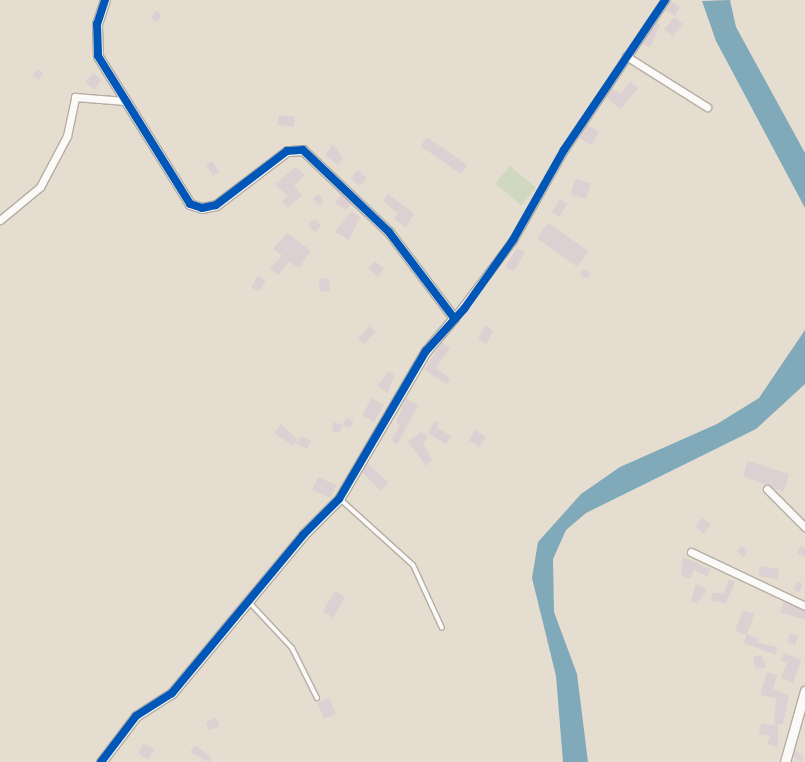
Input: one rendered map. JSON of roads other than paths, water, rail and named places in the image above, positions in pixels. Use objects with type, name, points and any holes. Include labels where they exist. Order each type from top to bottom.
[{"type":"street","points":[[105,0],[97,24],[96,48],[125,101],[186,199],[196,207],[216,205],[287,151],[309,154],[388,232],[454,318]]},
{"type":"street","points":[[101,762],[136,716],[172,694],[302,535],[339,499],[426,351],[454,318],[513,240],[564,150],[665,0]]},
{"type":"street","points":[[626,56],[707,107]]},
{"type":"street","points":[[0,220],[40,187],[67,136],[75,98],[125,101]]},
{"type":"street","points":[[767,488],[805,527]]},
{"type":"street","points":[[691,552],[805,606]]},
{"type":"street","points":[[785,762],[805,691]]},
{"type":"lane","points":[[339,499],[413,565],[442,628]]},
{"type":"lane","points":[[249,602],[292,648],[317,698]]},
{"type":"water","points":[[730,0],[736,27],[805,153],[805,208],[716,41],[702,1]]},
{"type":"water","points":[[805,330],[805,384],[756,429],[586,513],[566,530],[553,559],[554,612],[577,674],[588,762],[563,762],[556,676],[532,578],[538,542],[581,494],[620,467],[717,424],[759,398]]}]
